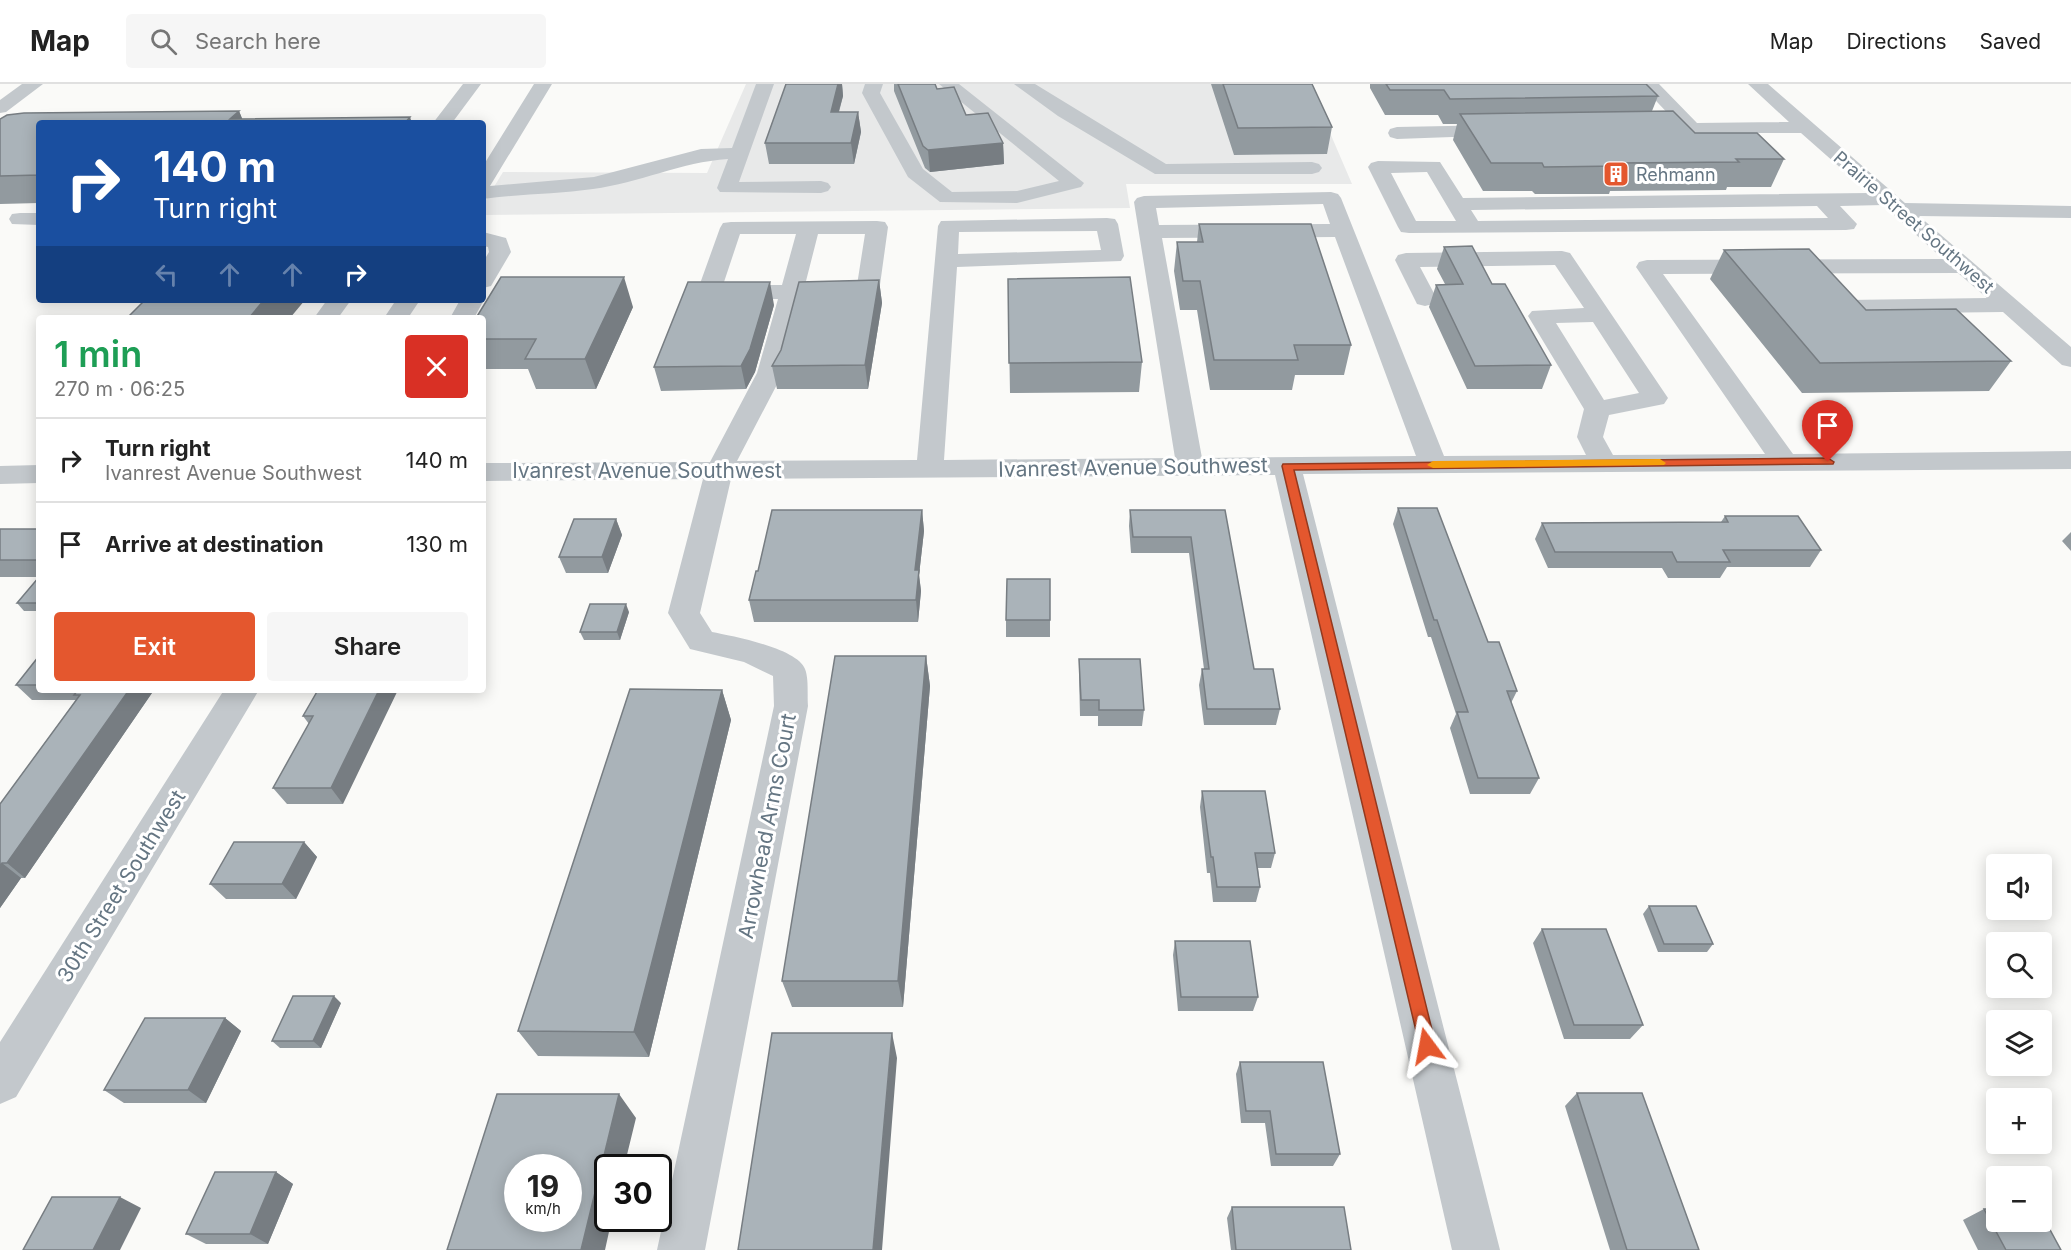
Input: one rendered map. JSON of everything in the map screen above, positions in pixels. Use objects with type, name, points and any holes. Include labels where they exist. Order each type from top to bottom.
[{"type":"street","points":[[0,108],[34,84]]},
{"type":"street","points":[[444,120],[472,84]]},
{"type":"street","points":[[486,177],[543,84]]},
{"type":"street","points":[[765,84],[728,188],[821,187]]},
{"type":"street","points":[[874,84],[871,93],[915,173],[946,198],[1017,197],[1074,183],[948,84]]},
{"type":"street","points":[[1649,84],[1692,129]]},
{"type":"street","name":"Prairie Street Southwest","points":[[1757,84],[2071,360]]},
{"type":"street","points":[[1034,87],[1162,170],[1312,168]]},
{"type":"street","points":[[1621,129],[1805,127]]},
{"type":"street","points":[[1396,133],[1515,131]]},
{"type":"street","points":[[493,134],[514,134]]},
{"type":"street","points":[[486,193],[528,187],[594,183],[618,179],[701,155],[740,153]]},
{"type":"street","points":[[1471,227],[1433,166],[1378,167],[1409,227],[1471,227],[1846,224],[1822,199]]},
{"type":"street","points":[[1190,467],[1144,202],[1330,198],[1433,465]]},
{"type":"street","points":[[1456,204],[1822,199],[2071,212]]},
{"type":"street","points":[[930,469],[946,261],[949,226],[1107,224],[1113,256],[946,261]]},
{"type":"street","points":[[877,227],[867,292],[709,292],[731,228],[809,228],[877,227]]},
{"type":"street","points":[[719,470],[770,373],[809,228]]},
{"type":"street","points":[[1150,232],[1343,230]]},
{"type":"street","points":[[486,240],[498,243],[500,252],[486,276]]},
{"type":"street","points":[[1425,299],[1406,260],[1562,258],[1655,399],[1597,409]]},
{"type":"street","points":[[1785,462],[1647,267],[1963,266]]},
{"type":"street","points":[[1805,267],[1842,307],[2008,305]]},
{"type":"street","points":[[1600,315],[1540,316],[1597,409],[1590,437],[1604,463]]},
{"type":"street","name":"Ivanrest Avenue Southwest","points":[[486,472],[2071,460]]},
{"type":"street","points":[[1287,466],[1476,1250]]},
{"type":"street","name":"Arrowhead Arms Court","points":[[681,1250],[791,706],[789,670],[752,652],[701,641],[684,613],[719,470]]},
{"type":"street","points":[[0,475],[36,474]]},
{"type":"street","name":"30th Street Southwest","points":[[0,1082],[240,693]]},
{"type":"shaded area","points":[[746,84],[1309,84],[1352,184],[1126,184],[1130,208],[486,215],[486,200],[503,172],[707,173]]},
{"type":"building","points":[[786,84],[838,84],[831,112],[858,112],[851,143],[765,143]]},
{"type":"building","points":[[898,84],[935,84],[937,89],[954,87],[966,115],[988,113],[1003,143],[928,150],[923,146]]},
{"type":"building","points":[[1223,84],[1312,84],[1332,127],[1238,128]]},
{"type":"building","points":[[1386,84],[1646,84],[1658,96],[1450,99],[1444,90],[1390,90]]},
{"type":"building","points":[[239,111],[230,119],[410,117],[408,120],[36,120],[36,175],[0,176],[0,119],[7,115]]},
{"type":"building","points":[[1673,111],[1695,133],[1757,133],[1784,159],[1736,159],[1739,162],[1617,163],[1619,166],[1544,167],[1542,163],[1491,163],[1460,114]]},
{"type":"building","points":[[1199,224],[1311,224],[1351,345],[1294,345],[1298,360],[1214,360],[1200,281],[1183,281],[1177,242],[1203,242]]},
{"type":"building","points":[[1472,246],[1492,284],[1505,284],[1551,365],[1475,366],[1436,285],[1463,284],[1444,247]]},
{"type":"building","points":[[1809,249],[1866,310],[1956,309],[2011,361],[1820,363],[1724,250]]},
{"type":"building","points":[[501,277],[624,277],[585,359],[525,359],[536,339],[486,339],[486,315],[478,315]]},
{"type":"building","points":[[1130,277],[1142,362],[1009,363],[1008,279]]},
{"type":"building","points":[[879,280],[865,365],[772,366],[781,350],[799,282]]},
{"type":"building","points":[[688,282],[770,282],[750,349],[741,366],[654,367]]},
{"type":"building","points":[[142,303],[262,303],[252,315],[130,315]]},
{"type":"building","points":[[1398,508],[1437,508],[1488,642],[1499,642],[1517,691],[1507,691],[1539,778],[1478,778],[1457,712],[1468,712],[1437,620],[1434,620]]},
{"type":"building","points":[[772,510],[922,510],[915,570],[919,570],[916,600],[749,600]]},
{"type":"building","points":[[1130,510],[1225,510],[1254,669],[1273,669],[1280,709],[1207,709],[1202,669],[1209,669],[1191,537],[1133,537]]},
{"type":"building","points":[[1725,516],[1798,516],[1821,550],[1723,550],[1730,562],[1677,562],[1672,552],[1555,552],[1542,523],[1728,522]]},
{"type":"building","points":[[574,519],[616,519],[602,557],[559,557]]},
{"type":"building","points":[[0,529],[36,529],[36,560],[0,560]]},
{"type":"building","points":[[1007,579],[1050,579],[1050,620],[1006,620]]},
{"type":"building","points":[[36,581],[36,603],[17,603]]},
{"type":"building","points":[[590,604],[626,604],[617,632],[580,632]]},
{"type":"building","points":[[835,656],[926,656],[898,981],[782,981]]},
{"type":"building","points":[[1079,659],[1140,659],[1144,710],[1099,710],[1099,700],[1081,700]]},
{"type":"building","points":[[36,660],[36,685],[16,685]]},
{"type":"building","points":[[630,689],[722,690],[634,1032],[518,1031]]},
{"type":"building","points":[[76,693],[127,693],[7,863],[2,863],[0,867],[0,804],[80,695],[74,695]]},
{"type":"building","points":[[316,693],[378,693],[331,788],[273,788],[313,716],[303,716]]},
{"type":"building","points":[[1202,791],[1265,791],[1275,853],[1255,853],[1260,887],[1217,887]]},
{"type":"building","points":[[234,842],[304,842],[282,884],[210,884]]},
{"type":"building","points":[[1649,906],[1696,906],[1713,944],[1664,944]]},
{"type":"building","points":[[1542,929],[1606,929],[1643,1025],[1574,1025]]},
{"type":"building","points":[[1175,941],[1250,941],[1258,997],[1181,997]]},
{"type":"building","points":[[293,996],[334,996],[313,1041],[272,1041]]},
{"type":"building","points":[[145,1018],[225,1018],[188,1090],[104,1090]]},
{"type":"building","points":[[772,1033],[892,1033],[873,1250],[738,1250]]},
{"type":"building","points":[[1240,1062],[1323,1062],[1340,1154],[1276,1154],[1270,1111],[1246,1111]]},
{"type":"building","points":[[1577,1093],[1642,1093],[1699,1250],[1627,1250]]},
{"type":"building","points":[[497,1094],[619,1094],[604,1154],[594,1154],[594,1197],[581,1250],[447,1250]]},
{"type":"building","points":[[215,1172],[276,1172],[250,1234],[186,1234]]},
{"type":"building","points":[[52,1197],[120,1197],[93,1250],[23,1250]]},
{"type":"building","points":[[1232,1207],[1344,1207],[1351,1250],[1236,1250]]},
{"type":"building","points":[[1996,1232],[2051,1232],[2061,1250],[2006,1250]]},
{"type":"slow traffic","points":[[1433,465],[1660,463]]},
{"type":"place","name":"Rehmann","points":[[1616,174]]},
{"type":"route","points":[[1427,1046],[1287,466],[1828,462]]}]
